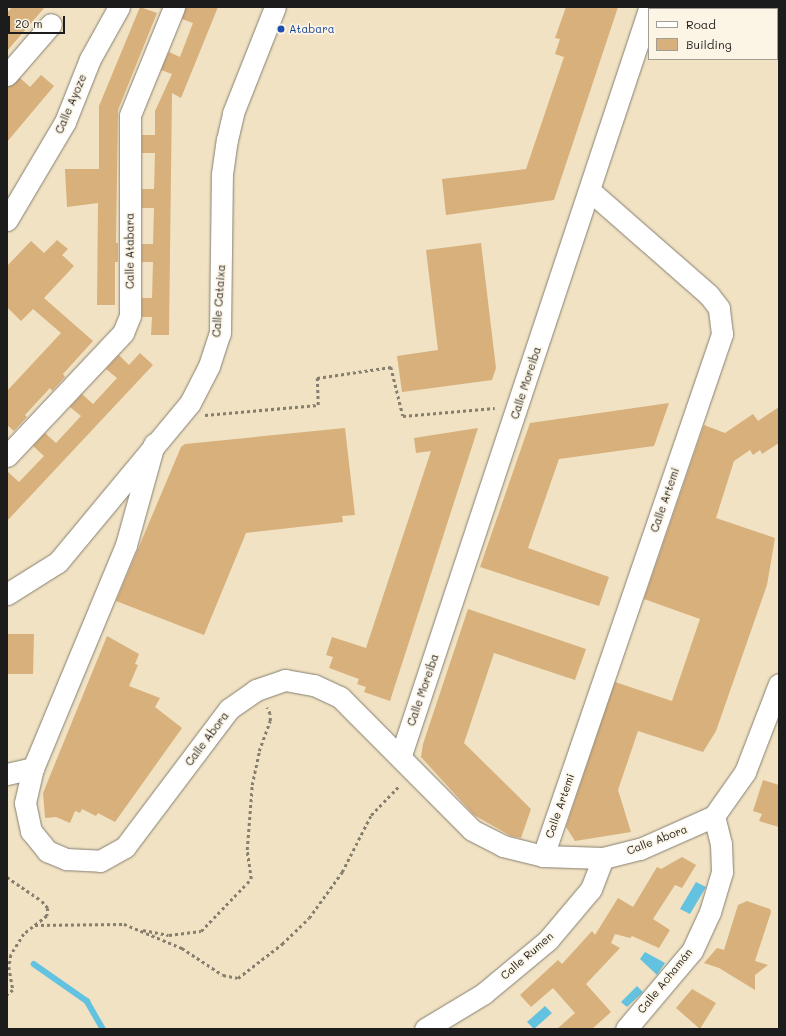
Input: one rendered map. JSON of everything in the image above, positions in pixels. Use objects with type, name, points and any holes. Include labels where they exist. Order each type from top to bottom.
[{"type":"street","name":"Calle Ayoze","points":[[7,220],[66,122],[90,59],[119,7]]},
{"type":"street","name":"Calle Atabara","points":[[7,456],[123,333],[130,316],[130,115],[174,7]]},
{"type":"street","name":"Calle Cataixa","points":[[7,594],[58,562],[154,444],[190,403],[209,366],[220,333],[222,174],[227,140],[233,113],[275,7]]},
{"type":"street","name":"Calle Moreiba","points":[[406,761],[518,407],[648,11]]},
{"type":"street","points":[[7,76],[51,24]]},
{"type":"street","name":"Calle Artemi","points":[[543,856],[722,334],[718,308],[709,295],[590,191]]},
{"type":"street","name":"Calle Abora","points":[[154,444],[126,545],[33,768],[25,803],[31,832],[47,851],[66,859],[100,861],[125,846],[229,709],[264,687],[285,680],[314,685],[340,697],[406,761],[472,830],[503,846],[543,856],[603,858],[640,849],[714,816]]},
{"type":"street","points":[[714,816],[745,772],[779,684]]},
{"type":"street","points":[[7,774],[33,768]]},
{"type":"street","name":"Calle Achamán","points":[[626,1029],[692,951],[710,912],[722,872],[721,844],[714,816]]},
{"type":"street","name":"Calle Rumen","points":[[425,1029],[483,994],[548,940],[591,889],[603,858]]},
{"type":"path","points":[[176,418],[318,405],[317,378],[391,367],[403,416],[518,407]]},
{"type":"path","points":[[136,929],[169,935],[201,931],[251,879],[248,850],[252,785],[270,714],[264,687]]},
{"type":"path","points":[[35,925],[124,924],[182,948],[223,975],[238,978],[282,944],[308,918],[342,872],[371,816],[395,792],[406,761]]},
{"type":"path","points":[[7,877],[42,901],[48,908],[47,916],[24,934],[11,955],[9,967],[12,990],[7,995]]},
{"type":"water","points":[[696,882],[706,887],[690,914],[680,909]]},
{"type":"water","points":[[645,952],[665,963],[657,975],[640,959]]},
{"type":"water","points":[[637,986],[643,992],[627,1007],[621,1002]]},
{"type":"water","points":[[545,1006],[552,1013],[534,1029],[527,1022]]},
{"type":"building","points":[[12,7],[45,7],[7,51],[7,13]]},
{"type":"building","points":[[140,7],[157,13],[118,110],[116,243],[118,243],[118,262],[115,262],[115,305],[97,305],[98,203],[67,207],[65,169],[99,169],[99,106]]},
{"type":"building","points":[[186,7],[218,7],[181,98],[172,93],[169,335],[151,335],[152,317],[142,317],[142,298],[152,298],[153,262],[142,262],[142,244],[153,244],[154,208],[142,208],[142,189],[154,189],[155,153],[142,153],[142,135],[155,135],[155,111],[172,74],[161,70],[169,52],[180,57],[193,23],[182,19]]},
{"type":"building","points":[[566,7],[618,7],[554,200],[446,215],[442,179],[526,169],[564,57],[555,54],[560,39],[555,38]]},
{"type":"building","points":[[41,75],[54,86],[7,142],[7,87],[20,78],[30,87]]},
{"type":"building","points":[[57,240],[68,249],[62,255],[74,266],[44,298],[93,341],[63,374],[65,377],[52,391],[50,388],[25,415],[27,417],[14,431],[7,425],[7,391],[61,333],[33,309],[21,321],[7,307],[7,266],[31,241],[44,253]]},
{"type":"building","points":[[481,243],[496,368],[492,380],[402,392],[397,356],[438,350],[426,250]]},
{"type":"building","points":[[140,353],[153,365],[7,521],[7,471],[19,482],[44,456],[33,446],[45,433],[56,443],[81,416],[70,407],[82,394],[93,404],[117,378],[106,369],[119,355],[129,365]]},
{"type":"building","points":[[669,403],[654,446],[559,459],[528,548],[609,577],[599,606],[480,567],[530,423]]},
{"type":"building","points":[[779,407],[779,443],[762,454],[760,450],[753,455],[750,450],[734,461],[716,518],[775,538],[767,585],[716,731],[703,752],[638,731],[618,790],[631,832],[575,841],[566,827],[615,682],[672,701],[700,619],[644,599],[704,425],[725,433],[753,414],[758,421]]},
{"type":"building","points":[[345,428],[355,515],[342,516],[343,522],[246,533],[204,635],[116,601],[181,447],[185,444]]},
{"type":"building","points":[[478,428],[390,701],[364,692],[366,687],[357,684],[359,679],[329,668],[333,657],[326,655],[332,637],[366,648],[431,451],[416,453],[414,438]]},
{"type":"building","points":[[468,609],[586,649],[575,680],[494,653],[464,743],[531,809],[521,838],[511,836],[474,815],[421,757],[423,744]]},
{"type":"building","points":[[8,634],[34,634],[33,674],[7,674]]},
{"type":"building","points":[[107,636],[139,654],[135,664],[138,665],[129,686],[160,698],[155,707],[182,728],[115,822],[98,813],[96,816],[82,809],[80,813],[75,811],[70,823],[56,817],[45,818],[43,793]]},
{"type":"building","points":[[763,780],[779,785],[779,827],[759,821],[762,814],[753,811]]},
{"type":"building","points":[[682,857],[696,865],[682,888],[675,885],[653,919],[670,930],[659,948],[632,936],[630,938],[615,934],[611,943],[620,948],[586,984],[611,1012],[592,1029],[557,1029],[575,1013],[553,988],[531,1007],[520,995],[558,960],[562,964],[592,931],[595,935],[618,898],[633,907],[657,867],[661,869]]},
{"type":"building","points":[[747,901],[770,909],[771,912],[755,961],[768,965],[755,975],[755,990],[719,968],[704,963],[717,948],[724,950],[738,905]]},
{"type":"building","points":[[692,989],[716,1003],[700,1029],[676,1008]]},
{"type":"waterway","points":[[34,964],[87,1001],[103,1029]]},
{"type":"place","name":"Atabara","points":[[281,29]]}]
